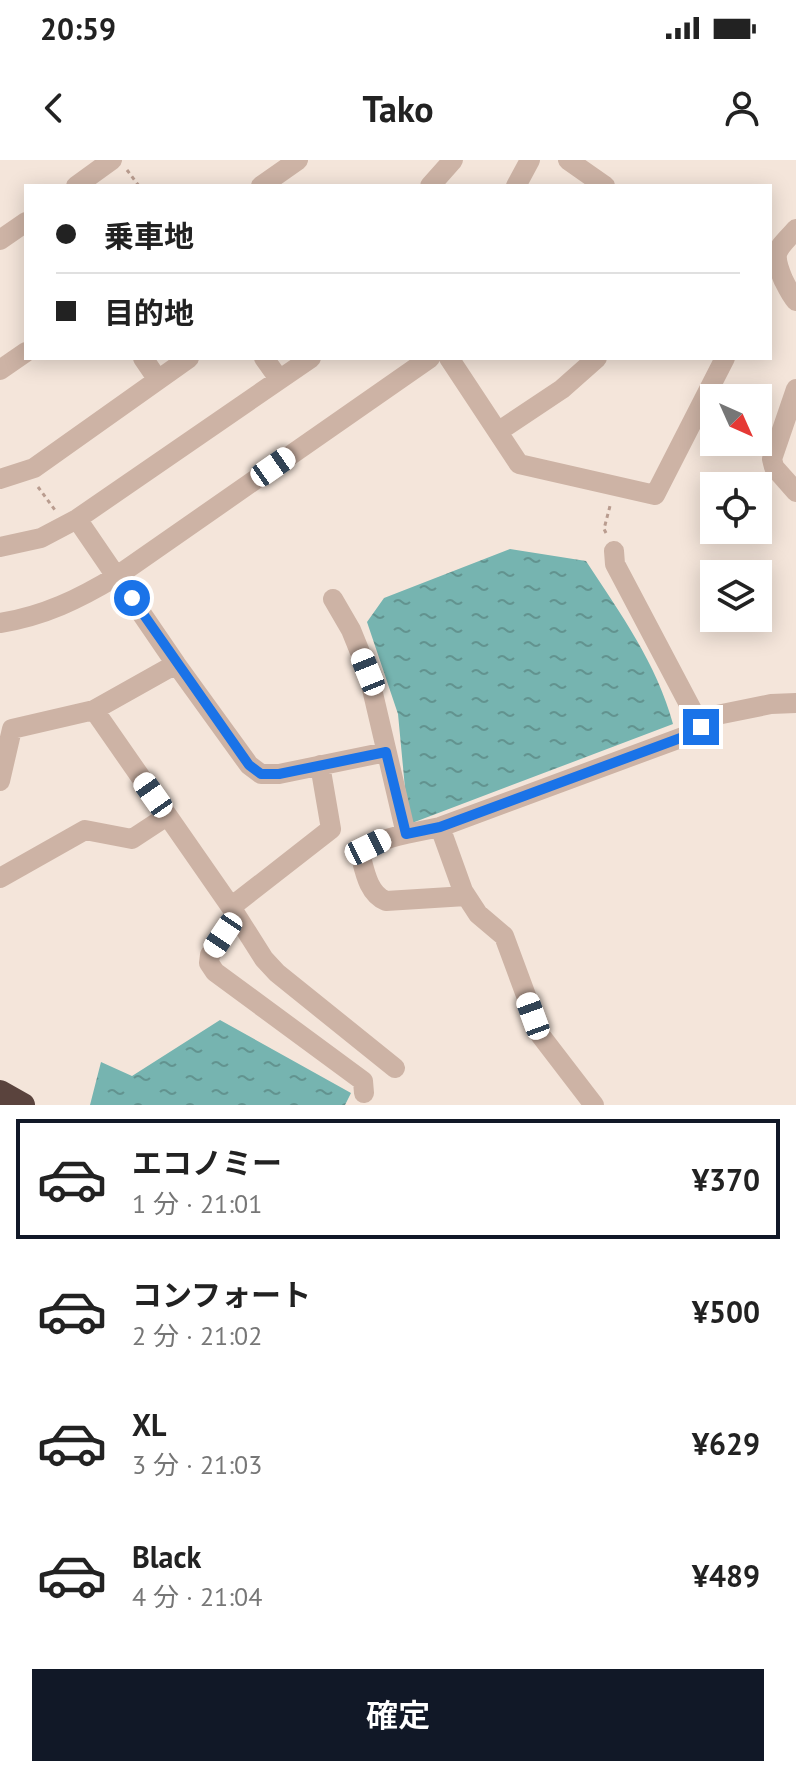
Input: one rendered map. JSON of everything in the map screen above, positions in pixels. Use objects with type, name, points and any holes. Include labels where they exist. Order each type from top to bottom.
[{"type":"highway","points":[[0,1092],[23,1105]]},
{"type":"street","points":[[264,184],[298,160]]},
{"type":"street","points":[[432,184],[453,160]]},
{"type":"street","points":[[517,184],[530,160]]},
{"type":"street","points":[[568,160],[601,184]]},
{"type":"street","points":[[80,184],[118,163]]},
{"type":"street","points":[[0,240],[24,223]]},
{"type":"street","points":[[796,229],[777,250],[775,260],[789,294],[796,301]]},
{"type":"street","points":[[0,370],[24,353]]},
{"type":"street","points":[[144,360],[158,380]]},
{"type":"street","points":[[0,479],[26,471],[186,360]]},
{"type":"street","points":[[265,360],[279,379]]},
{"type":"street","points":[[0,547],[41,538],[77,519],[308,360]]},
{"type":"street","points":[[0,623],[24,619],[70,604],[117,576],[427,360]]},
{"type":"street","points":[[450,360],[519,464],[655,495],[724,360]]},
{"type":"street","points":[[499,431],[562,389],[595,360]]},
{"type":"street","points":[[796,389],[772,459],[774,467],[796,492]]},
{"type":"street","points":[[77,519],[249,765],[261,774],[279,774],[386,752]]},
{"type":"street","points":[[614,551],[615,564],[701,727]]},
{"type":"street","points":[[333,599],[351,630],[368,672],[406,834]]},
{"type":"street","points":[[0,781],[12,729],[94,710],[176,664]]},
{"type":"street","points":[[466,896],[386,901],[378,898],[367,879],[361,857],[368,847],[386,839],[440,827],[694,733],[712,716],[771,704],[796,703]]},
{"type":"street","points":[[94,710],[264,959],[277,973],[395,1068]]},
{"type":"street","points":[[320,765],[331,829],[234,911],[210,955],[209,963],[215,972],[363,1081],[364,1093]]},
{"type":"street","points":[[0,878],[85,830],[132,839],[167,816]]},
{"type":"street","points":[[440,827],[466,896],[478,914],[504,936],[541,1036],[594,1105]]},
{"type":"path","points":[[118,163],[137,184]]},
{"type":"path","points":[[26,471],[57,513]]},
{"type":"path","points":[[614,551],[604,529],[615,486]]},
{"type":"water","points":[[510,549],[586,561],[647,660],[673,724],[412,823],[405,788],[398,714],[367,622],[384,598]]},
{"type":"water","points":[[220,1020],[351,1093],[345,1105],[90,1105],[101,1062],[132,1076]]},
{"type":"route","points":[[132,598],[249,765],[261,774],[279,774],[386,752],[406,834],[440,827],[694,733],[701,727]]}]
